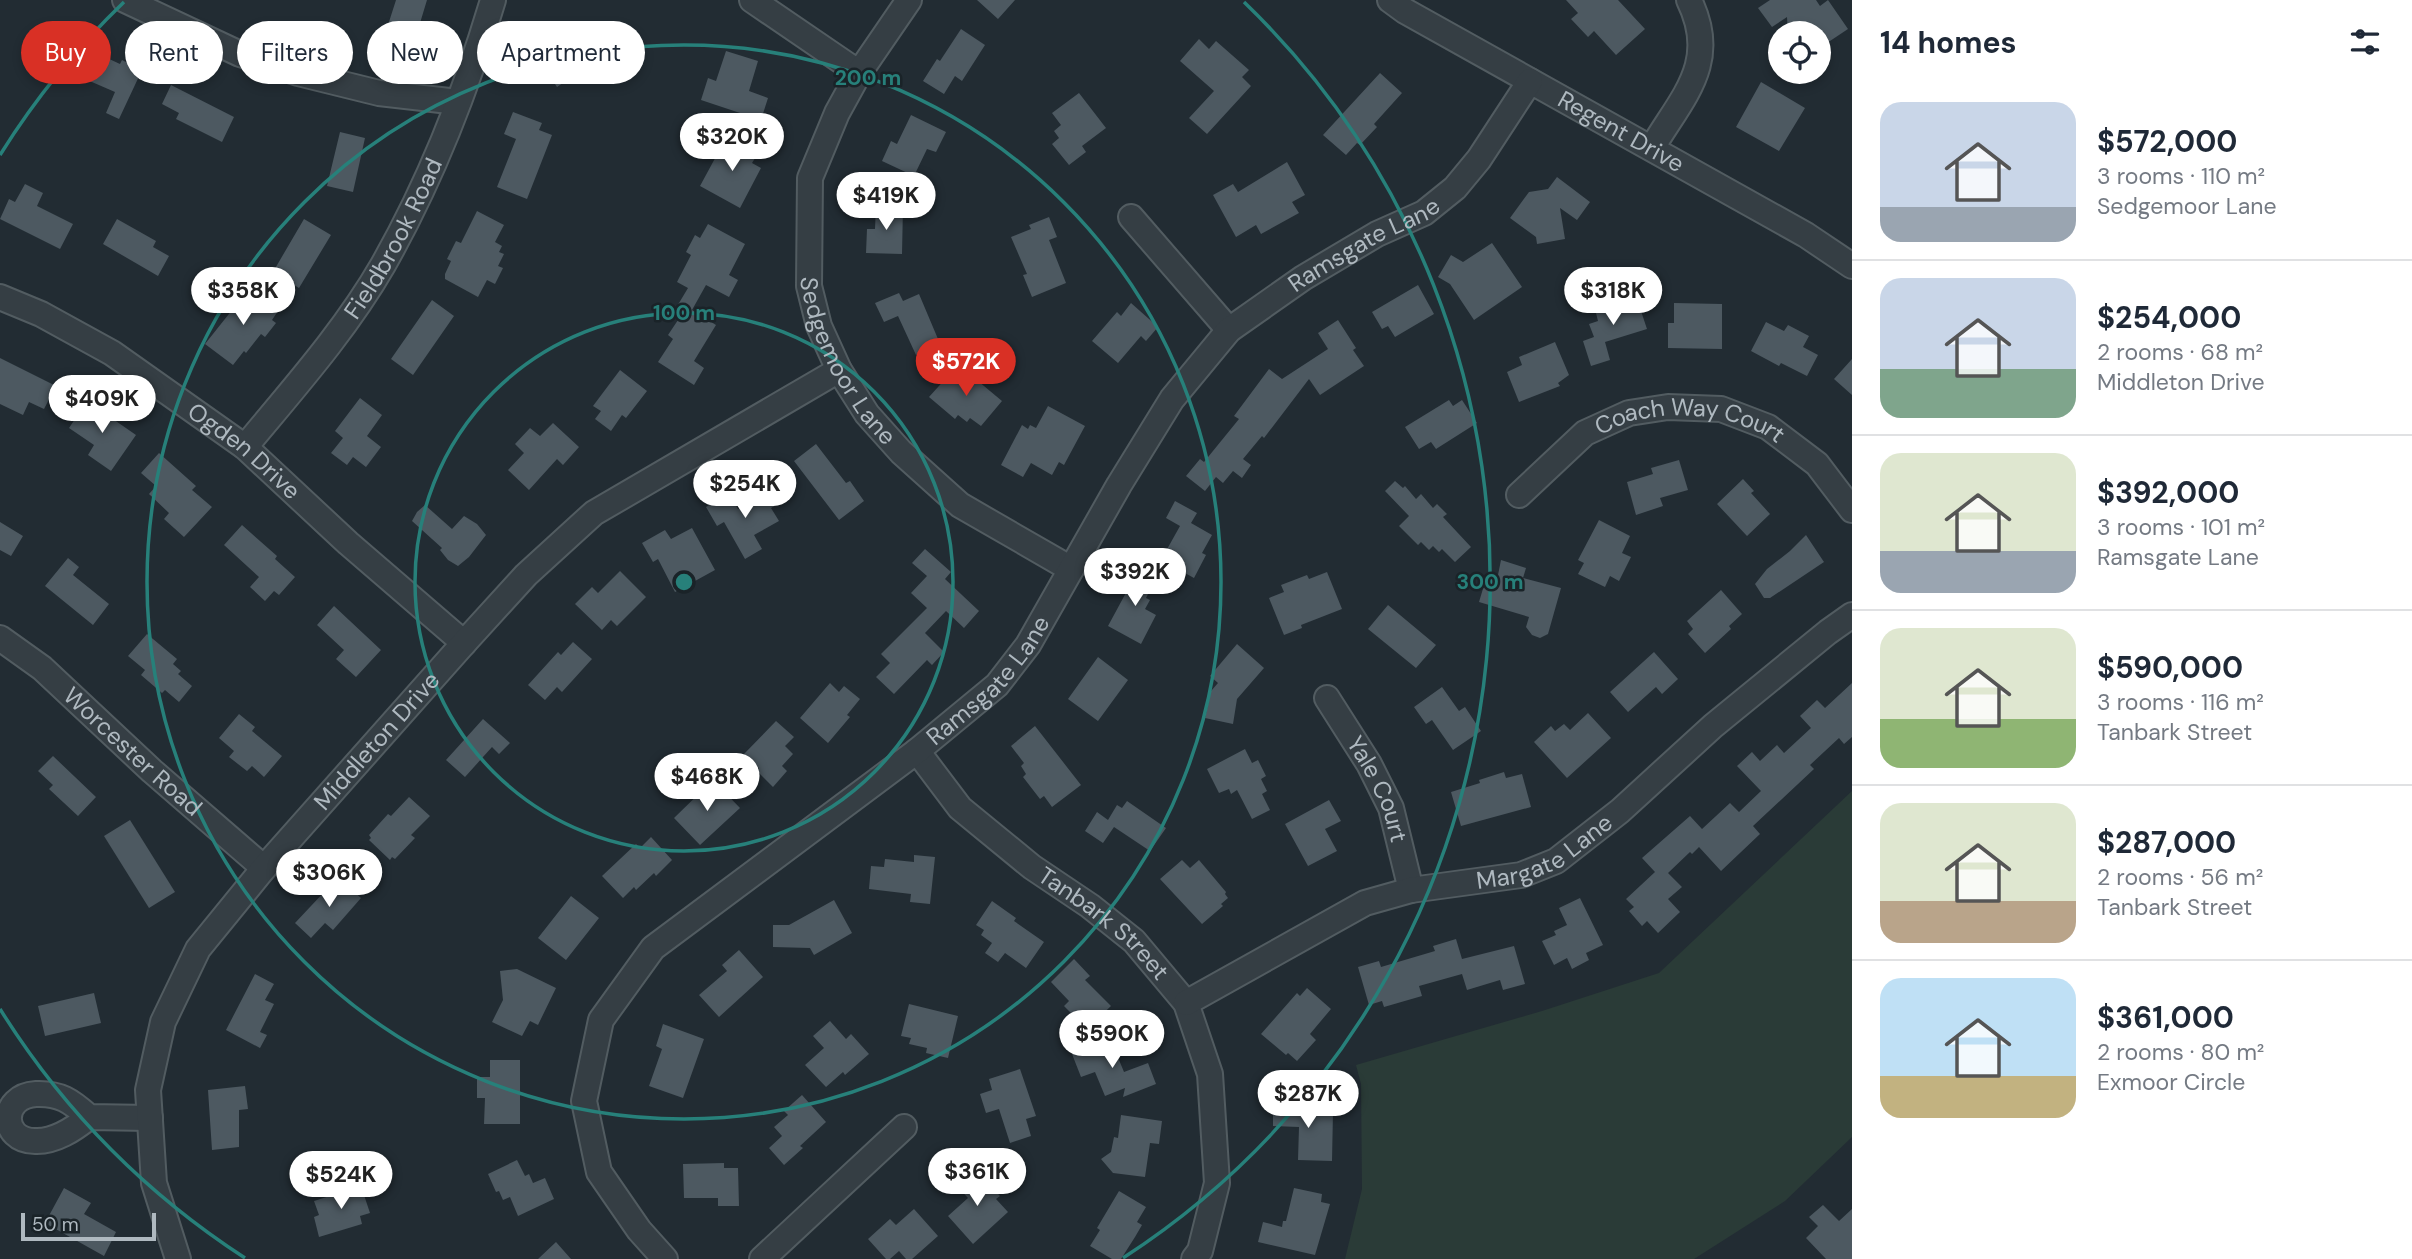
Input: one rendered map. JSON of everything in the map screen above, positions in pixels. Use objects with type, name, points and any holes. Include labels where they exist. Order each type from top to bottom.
[{"type":"street","points":[[125,0],[240,54],[298,73],[379,93],[458,102]]},
{"type":"street","name":"Fieldbrook Road","points":[[244,447],[325,350],[382,266],[429,173],[475,61],[493,0]]},
{"type":"street","points":[[752,0],[859,74]]},
{"type":"street","name":"Sedgemoor Lane","points":[[909,0],[859,74],[837,113],[810,178],[809,286],[819,326],[839,370],[867,414],[901,452],[960,505],[1071,569]]},
{"type":"street","name":"Regent Drive","points":[[1390,0],[1806,235],[1852,266]]},
{"type":"street","points":[[1652,148],[1683,103],[1698,70],[1701,43],[1698,21],[1689,0]]},
{"type":"street","name":"Ramsgate Lane","points":[[665,1259],[639,1230],[599,1172],[584,1101],[601,1020],[653,948],[917,751],[997,685],[1028,645],[1172,399],[1229,330],[1303,278],[1377,234],[1424,213],[1455,188],[1479,159],[1530,80]]},
{"type":"street","points":[[1131,217],[1229,330]]},
{"type":"street","name":"Ogden Drive","points":[[0,297],[41,314],[112,353],[244,447],[348,543],[464,643]]},
{"type":"street","name":"Middleton Drive","points":[[178,1259],[155,1183],[148,1090],[163,1022],[198,949],[264,869],[464,643],[526,575],[594,513],[839,370]]},
{"type":"street","name":"Coach Way Court","points":[[1520,495],[1585,433],[1629,413],[1668,407],[1721,410],[1768,427],[1817,464],[1852,510]]},
{"type":"street","name":"Margate Lane","points":[[1185,1003],[1365,904],[1411,890],[1521,875],[1556,861],[1620,811],[1713,726],[1852,615]]},
{"type":"street","name":"Worcester Road","points":[[0,638],[42,668],[152,771],[264,869]]},
{"type":"street","name":"Yale Court","points":[[1327,698],[1369,764],[1391,808],[1411,890]]},
{"type":"street","name":"Tanbark Street","points":[[917,751],[960,808],[1032,867],[1090,906],[1134,941],[1185,1003],[1210,1074],[1217,1183],[1200,1251],[1194,1259]]},
{"type":"street","points":[[89,1117],[150,1118]]},
{"type":"street","points":[[762,1259],[904,1127]]},
{"type":"shaded area","points":[[1852,791],[1852,1137],[1785,1201],[1694,1259],[1345,1259],[1362,1189],[1361,1084],[1356,1065],[1542,1011],[1659,973]]},
{"type":"building","points":[[396,0],[427,0],[421,21],[389,21]]},
{"type":"building","points":[[977,0],[1015,0],[998,19]]},
{"type":"building","points":[[1566,0],[1618,0],[1645,29],[1616,55],[1594,31],[1588,37],[1571,19],[1578,13]]},
{"type":"building","points":[[1770,0],[1816,0],[1820,6],[1828,0],[1848,29],[1831,40],[1831,21],[1787,21],[1787,17],[1781,21],[1768,22],[1758,8]]},
{"type":"building","points":[[961,29],[985,45],[962,81],[955,76],[944,94],[923,81]]},
{"type":"building","points":[[1199,39],[1209,49],[1216,41],[1249,70],[1242,77],[1251,86],[1207,134],[1189,118],[1214,91],[1180,61]]},
{"type":"building","points":[[726,51],[758,61],[749,91],[768,98],[761,120],[701,100],[708,78],[716,81]]},
{"type":"building","points":[[111,60],[120,64],[122,60],[125,62],[125,84],[135,84],[119,119],[106,113],[115,92],[97,84],[111,84]]},
{"type":"building","points":[[1380,73],[1402,93],[1374,124],[1377,127],[1346,155],[1323,135]]},
{"type":"building","points":[[1761,82],[1805,108],[1779,151],[1736,127]]},
{"type":"building","points":[[171,85],[234,117],[222,142],[176,119],[179,113],[162,104]]},
{"type":"building","points":[[1079,93],[1106,128],[1082,146],[1086,152],[1069,165],[1052,144],[1059,138],[1054,131],[1061,125],[1052,113]]},
{"type":"building","points":[[513,112],[542,123],[539,130],[552,135],[527,199],[497,187],[516,139],[504,134]]},
{"type":"building","points":[[911,115],[946,132],[936,152],[927,149],[914,176],[882,161],[891,141],[897,144]]},
{"type":"building","points":[[340,132],[365,138],[353,192],[327,186]]},
{"type":"building","points":[[726,138],[757,155],[752,163],[761,168],[740,208],[700,186]]},
{"type":"building","points":[[1287,162],[1305,195],[1292,202],[1299,213],[1261,234],[1256,225],[1236,237],[1213,195],[1233,184],[1238,192]]},
{"type":"building","points":[[1557,177],[1590,202],[1577,220],[1560,208],[1565,239],[1537,244],[1536,237],[1510,218],[1529,192],[1548,189]]},
{"type":"building","points":[[25,184],[43,193],[37,206],[73,224],[60,249],[0,219],[9,199],[15,202]]},
{"type":"building","points":[[876,206],[903,207],[902,254],[866,253],[867,229],[875,229]]},
{"type":"building","points":[[477,211],[504,225],[495,242],[502,246],[499,252],[504,254],[498,266],[503,268],[495,284],[487,280],[478,297],[445,279],[451,261],[447,259],[456,241],[461,243]]},
{"type":"building","points":[[1049,217],[1057,237],[1049,240],[1066,283],[1032,297],[1023,275],[1027,274],[1011,237],[1031,229],[1029,225]]},
{"type":"building","points":[[117,219],[156,241],[153,247],[169,256],[158,276],[103,244]]},
{"type":"building","points":[[304,219],[331,235],[299,288],[273,272]]},
{"type":"building","points":[[708,224],[745,244],[729,275],[738,280],[729,297],[706,285],[692,310],[716,325],[694,361],[704,368],[694,385],[658,362],[673,339],[668,335],[680,317],[673,313],[688,288],[677,282],[691,255],[686,252],[695,235],[700,238]]},
{"type":"building","points":[[1492,243],[1522,287],[1474,320],[1450,284],[1438,277],[1451,255],[1463,262]]},
{"type":"building","points":[[1418,285],[1434,314],[1395,337],[1388,326],[1382,329],[1372,312]]},
{"type":"building","points":[[261,293],[280,308],[272,320],[276,323],[265,337],[261,334],[233,365],[205,344],[244,295],[254,302]]},
{"type":"building","points":[[899,293],[903,301],[919,294],[938,339],[926,344],[929,349],[916,355],[898,316],[884,322],[875,303]]},
{"type":"building","points":[[1636,296],[1647,329],[1605,342],[1610,360],[1591,366],[1583,341],[1594,337],[1589,324],[1598,321],[1595,309]]},
{"type":"building","points":[[432,300],[454,316],[413,375],[391,359]]},
{"type":"building","points":[[1131,303],[1158,327],[1146,341],[1141,336],[1118,363],[1092,341],[1117,312],[1121,316]]},
{"type":"building","points":[[1674,303],[1722,304],[1722,349],[1668,348],[1668,323],[1674,323]]},
{"type":"building","points":[[1338,320],[1364,366],[1320,395],[1309,379],[1264,438],[1262,436],[1243,459],[1251,465],[1242,478],[1233,471],[1223,483],[1216,477],[1205,491],[1186,476],[1200,459],[1204,462],[1239,419],[1234,416],[1269,369],[1282,379],[1328,349],[1318,333]]},
{"type":"building","points":[[1766,322],[1784,331],[1788,325],[1809,336],[1803,347],[1818,355],[1807,376],[1781,363],[1779,366],[1751,351]]},
{"type":"building","points":[[1555,342],[1569,375],[1558,383],[1560,386],[1519,402],[1507,372],[1522,365],[1519,357]]},
{"type":"building","points":[[0,358],[56,386],[44,409],[29,402],[23,415],[0,404]]},
{"type":"building","points":[[1852,359],[1852,395],[1834,379]]},
{"type":"building","points":[[960,366],[1002,401],[981,426],[970,418],[967,422],[958,415],[955,419],[929,397],[947,377],[950,379]]},
{"type":"building","points":[[620,370],[647,391],[626,418],[622,415],[611,431],[595,419],[601,411],[593,406]]},
{"type":"building","points":[[360,398],[382,415],[367,436],[381,447],[366,467],[353,457],[347,465],[331,453],[343,438],[335,431]]},
{"type":"building","points":[[1449,400],[1453,406],[1462,400],[1477,423],[1436,449],[1431,442],[1419,449],[1405,427]]},
{"type":"building","points":[[87,401],[136,435],[111,471],[88,455],[94,445],[69,428]]},
{"type":"building","points":[[1048,406],[1085,426],[1064,465],[1059,462],[1052,475],[1031,463],[1023,477],[1001,465],[1022,425],[1028,429],[1030,425],[1036,428]]},
{"type":"building","points":[[553,423],[579,447],[563,465],[557,459],[529,490],[508,470],[524,453],[515,444],[530,428],[540,436]]},
{"type":"building","points":[[816,444],[846,483],[850,481],[864,501],[839,520],[794,461]]},
{"type":"building","points":[[159,453],[196,486],[192,490],[212,507],[184,537],[164,519],[169,513],[149,494],[156,486],[141,473]]},
{"type":"building","points":[[1679,460],[1688,490],[1660,498],[1663,506],[1636,515],[1627,482],[1653,474],[1651,468]]},
{"type":"building","points":[[1743,479],[1754,491],[1751,493],[1770,514],[1747,536],[1717,504]]},
{"type":"building","points":[[1395,481],[1403,488],[1405,486],[1416,499],[1421,494],[1433,508],[1437,504],[1447,514],[1443,517],[1471,547],[1455,562],[1442,549],[1439,552],[1433,546],[1429,550],[1421,542],[1418,545],[1399,526],[1409,516],[1385,491]]},
{"type":"building","points":[[768,491],[776,505],[771,508],[779,521],[754,535],[762,549],[745,559],[724,522],[717,526],[706,507],[729,493],[738,509]]},
{"type":"building","points":[[1175,501],[1197,513],[1191,523],[1212,535],[1202,553],[1206,555],[1194,578],[1161,560],[1180,526],[1166,518]]},
{"type":"building","points":[[425,505],[452,529],[464,516],[477,524],[486,535],[469,557],[458,566],[448,560],[440,550],[442,548],[412,521]]},
{"type":"building","points":[[1599,520],[1630,536],[1622,553],[1631,557],[1619,581],[1610,576],[1605,587],[1578,574],[1584,563],[1578,560]]},
{"type":"building","points":[[0,522],[23,536],[11,556],[0,550]]},
{"type":"building","points":[[242,525],[277,556],[275,559],[295,577],[279,595],[274,591],[265,601],[250,587],[259,577],[224,545]]},
{"type":"building","points":[[692,528],[715,570],[675,592],[658,559],[653,562],[642,543],[665,530],[671,539]]},
{"type":"building","points":[[1806,535],[1824,562],[1770,598],[1764,598],[1755,584],[1767,569]]},
{"type":"building","points":[[925,549],[951,572],[945,579],[979,611],[964,628],[946,611],[925,633],[944,652],[932,665],[927,660],[894,694],[876,677],[890,663],[881,654],[927,608],[911,593],[927,576],[912,563]]},
{"type":"building","points":[[68,558],[79,567],[73,575],[109,604],[93,625],[45,586]]},
{"type":"building","points":[[1501,560],[1526,568],[1523,578],[1561,588],[1548,634],[1540,638],[1532,635],[1526,627],[1529,617],[1479,602],[1488,572],[1498,575]]},
{"type":"building","points":[[1133,569],[1155,580],[1146,598],[1150,600],[1145,609],[1156,615],[1141,644],[1108,626],[1128,589],[1124,586]]},
{"type":"building","points":[[620,571],[646,597],[617,626],[611,620],[602,630],[575,604],[592,587],[598,593]]},
{"type":"building","points":[[1327,572],[1342,609],[1301,625],[1302,628],[1284,635],[1269,598],[1284,592],[1281,585],[1307,575],[1309,579]]},
{"type":"building","points":[[1721,590],[1742,614],[1729,626],[1731,629],[1705,653],[1688,634],[1693,629],[1687,621]]},
{"type":"building","points":[[1388,605],[1436,645],[1416,668],[1368,629]]},
{"type":"building","points":[[334,606],[381,650],[356,677],[336,659],[344,650],[317,625]]},
{"type":"building","points":[[147,634],[177,659],[173,664],[181,671],[178,674],[192,686],[179,702],[165,690],[162,693],[141,675],[145,670],[128,656]]},
{"type":"building","points":[[573,642],[592,659],[562,692],[557,687],[545,700],[528,685],[558,652],[561,655]]},
{"type":"building","points":[[1237,644],[1264,668],[1237,699],[1233,724],[1205,718],[1211,691],[1218,683],[1210,676]]},
{"type":"building","points":[[1654,652],[1678,679],[1662,694],[1656,687],[1628,712],[1610,692]]},
{"type":"building","points":[[1098,657],[1128,680],[1098,721],[1068,699]]},
{"type":"building","points":[[830,683],[839,692],[844,686],[860,699],[847,715],[850,717],[828,743],[800,718]]},
{"type":"building","points":[[1852,683],[1852,737],[1844,744],[1839,738],[1810,765],[1814,769],[1753,826],[1760,834],[1721,871],[1699,847],[1692,854],[1690,852],[1668,873],[1682,887],[1668,899],[1680,912],[1658,933],[1647,921],[1642,926],[1629,911],[1634,907],[1626,899],[1655,872],[1642,858],[1690,816],[1702,829],[1730,803],[1739,812],[1761,791],[1737,766],[1752,752],[1760,761],[1777,745],[1784,753],[1811,728],[1800,716],[1817,700],[1825,708]]},
{"type":"building","points":[[1442,687],[1459,711],[1465,707],[1481,731],[1453,750],[1432,720],[1426,724],[1414,707]]},
{"type":"building","points":[[1588,713],[1611,738],[1567,778],[1534,742],[1551,726],[1555,731],[1564,724],[1570,730]]},
{"type":"building","points":[[239,714],[255,727],[252,731],[282,756],[264,777],[252,766],[247,771],[229,757],[234,751],[219,738]]},
{"type":"building","points":[[483,719],[510,743],[499,754],[492,747],[465,777],[446,760]]},
{"type":"building","points":[[776,721],[794,737],[785,746],[793,754],[782,766],[787,771],[773,787],[744,754]]},
{"type":"building","points":[[1035,726],[1081,785],[1052,807],[1044,796],[1040,799],[1023,777],[1026,774],[1021,766],[1024,763],[1011,746]]},
{"type":"building","points":[[1245,749],[1252,763],[1258,760],[1266,776],[1261,779],[1267,791],[1262,794],[1270,810],[1252,819],[1237,790],[1231,794],[1229,789],[1219,793],[1207,769]]},
{"type":"building","points":[[53,756],[96,797],[78,816],[49,789],[53,785],[38,771]]},
{"type":"building","points":[[1504,772],[1506,778],[1522,774],[1531,807],[1461,826],[1451,792]]},
{"type":"building","points":[[713,780],[740,808],[700,845],[674,818]]},
{"type":"building","points":[[409,797],[430,816],[411,835],[415,838],[395,859],[392,857],[390,860],[369,840],[369,835],[388,814],[391,816]]},
{"type":"building","points":[[1329,800],[1341,821],[1325,829],[1337,851],[1308,866],[1285,824]]},
{"type":"building","points":[[1127,801],[1166,828],[1150,851],[1114,827],[1103,843],[1085,831],[1097,812],[1108,820],[1117,805],[1122,808]]},
{"type":"building","points":[[130,820],[175,892],[149,908],[104,836]]},
{"type":"building","points":[[651,837],[672,860],[656,876],[654,873],[623,898],[602,876],[636,844],[640,848]]},
{"type":"building","points":[[914,855],[935,857],[930,904],[910,902],[911,894],[869,889],[871,866],[884,867],[885,859],[914,862]]},
{"type":"building","points":[[1182,860],[1190,868],[1199,860],[1228,898],[1221,904],[1223,906],[1202,924],[1160,879]]},
{"type":"building","points":[[340,879],[361,898],[333,930],[325,923],[311,938],[295,923]]},
{"type":"building","points":[[571,896],[599,918],[566,960],[538,938]]},
{"type":"building","points":[[1580,898],[1603,945],[1586,953],[1589,960],[1572,969],[1567,958],[1554,965],[1542,941],[1556,935],[1554,931],[1567,925],[1559,908]]},
{"type":"building","points":[[834,900],[852,933],[814,955],[810,948],[773,947],[773,925],[789,925]]},
{"type":"building","points":[[992,901],[1044,942],[1026,968],[1005,953],[998,962],[985,953],[992,943],[981,935],[984,930],[976,925]]},
{"type":"building","points":[[1456,939],[1462,959],[1514,946],[1525,984],[1503,990],[1500,980],[1467,990],[1462,974],[1419,986],[1422,996],[1384,1007],[1382,1001],[1369,1005],[1358,967],[1379,961],[1381,967],[1435,951],[1433,946]]},
{"type":"building","points":[[739,950],[763,977],[719,1017],[699,995],[727,971],[722,965]]},
{"type":"building","points":[[1074,959],[1090,976],[1085,980],[1111,1006],[1087,1029],[1064,1006],[1069,1001],[1051,982]]},
{"type":"building","points":[[517,969],[556,988],[538,1025],[530,1021],[522,1036],[492,1022],[503,1000],[500,971]]},
{"type":"building","points":[[255,974],[274,984],[265,1000],[274,1004],[260,1032],[267,1035],[260,1048],[226,1030]]},
{"type":"building","points":[[1307,988],[1331,1009],[1310,1034],[1316,1040],[1297,1061],[1261,1034],[1297,993],[1300,996]]},
{"type":"building","points":[[94,993],[101,1023],[45,1036],[38,1006]]},
{"type":"building","points":[[909,1004],[958,1016],[948,1058],[926,1053],[927,1048],[909,1044],[911,1038],[901,1036]]},
{"type":"building","points":[[830,1021],[846,1039],[851,1034],[869,1054],[826,1087],[805,1065],[824,1048],[813,1036]]},
{"type":"building","points":[[663,1024],[704,1039],[683,1098],[649,1086],[662,1049],[656,1046]]},
{"type":"building","points":[[1110,1038],[1124,1072],[1148,1063],[1156,1084],[1123,1097],[1125,1088],[1105,1096],[1095,1072],[1081,1077],[1072,1054]]},
{"type":"building","points":[[490,1060],[520,1060],[520,1124],[484,1124],[485,1098],[477,1098],[477,1077],[490,1077]]},
{"type":"building","points":[[1020,1069],[1036,1116],[1026,1119],[1031,1136],[1010,1143],[999,1109],[986,1113],[980,1094],[992,1090],[989,1079]]},
{"type":"building","points":[[245,1086],[248,1109],[239,1110],[239,1147],[212,1150],[208,1090]]},
{"type":"building","points":[[802,1095],[826,1122],[784,1165],[769,1148],[782,1136],[774,1127],[788,1115],[784,1111]]},
{"type":"building","points":[[1273,1103],[1306,1105],[1305,1111],[1333,1112],[1332,1161],[1298,1160],[1299,1127],[1273,1126]]},
{"type":"building","points":[[1121,1115],[1162,1121],[1159,1144],[1150,1143],[1145,1177],[1113,1173],[1101,1159],[1111,1152],[1114,1137],[1118,1138]]},
{"type":"building","points":[[517,1160],[525,1176],[529,1174],[533,1183],[545,1178],[554,1199],[518,1216],[510,1197],[503,1200],[488,1174]]},
{"type":"building","points":[[724,1163],[724,1168],[738,1168],[739,1206],[718,1206],[718,1198],[684,1198],[683,1164]]},
{"type":"building","points":[[975,1169],[1000,1196],[996,1199],[1008,1212],[973,1244],[948,1216],[968,1198],[957,1186]]},
{"type":"building","points":[[361,1186],[370,1213],[360,1216],[362,1224],[319,1237],[314,1217],[319,1215],[314,1201]]},
{"type":"building","points":[[64,1188],[91,1203],[84,1214],[116,1232],[104,1256],[45,1223]]},
{"type":"building","points":[[1294,1188],[1322,1194],[1321,1202],[1330,1204],[1315,1255],[1258,1242],[1263,1222],[1282,1227],[1283,1221],[1286,1221]]},
{"type":"building","points":[[1119,1191],[1146,1207],[1137,1222],[1142,1225],[1121,1259],[1112,1259],[1090,1246],[1100,1230],[1097,1228]]},
{"type":"building","points":[[1823,1205],[1839,1221],[1852,1209],[1852,1259],[1826,1259],[1806,1238],[1818,1226],[1809,1217]]},
{"type":"building","points":[[914,1209],[938,1236],[912,1259],[906,1259],[899,1251],[886,1259],[868,1239],[890,1219],[896,1225]]},
{"type":"building","points":[[556,1242],[571,1259],[538,1259]]}]
